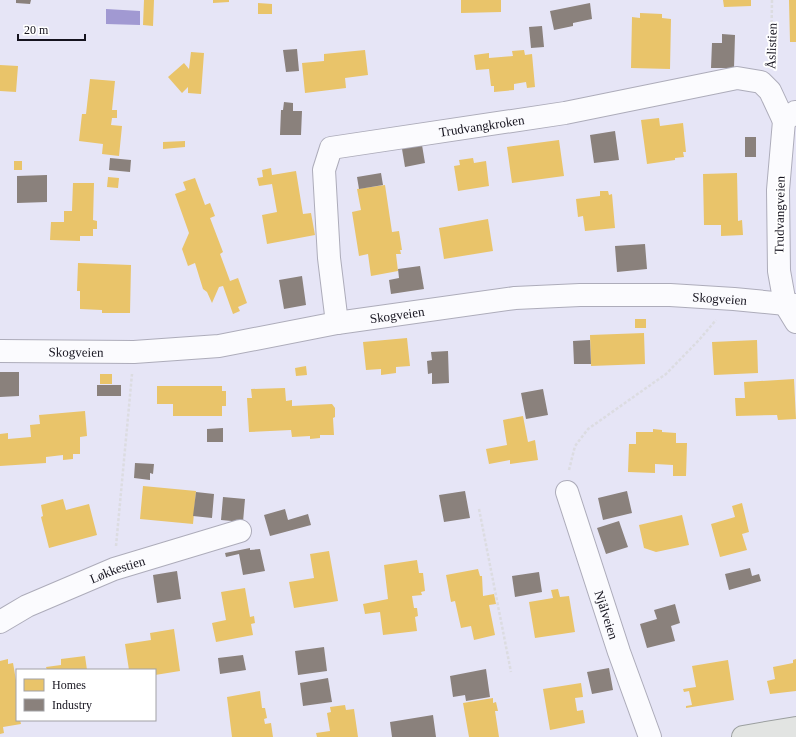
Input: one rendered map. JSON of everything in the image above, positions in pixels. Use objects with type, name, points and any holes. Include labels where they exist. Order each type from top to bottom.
[{"type":"main road","points":[[743,737],[796,728]]},
{"type":"street","name":"Trudvangkroken","points":[[337,323],[329,258],[324,170],[331,148],[566,113],[737,78],[761,82],[790,116]]},
{"type":"street","name":"Trudvangveien","points":[[790,116],[778,190],[778,242],[779,271],[792,310]]},
{"type":"street","name":"Skogveien","points":[[0,351],[134,352],[219,346],[337,323],[515,298],[580,295],[670,295],[734,298],[792,310]]},
{"type":"street","name":"Njålveien","points":[[567,492],[619,652],[650,737]]},
{"type":"street","name":"Løkkestien","points":[[0,622],[28,606],[114,568],[240,531]]},
{"type":"path","name":"Åslistien","points":[[770,92],[772,0]]},
{"type":"path","points":[[567,492],[568,472],[575,446],[588,429],[666,374],[699,340],[734,298]]},
{"type":"path","points":[[114,568],[122,465],[134,352]]},
{"type":"path","points":[[478,509],[511,672]]},
{"type":"shaded area","points":[[106,9],[140,11],[140,25],[106,24]]},
{"type":"building: Homes","points":[[144,0],[154,0],[153,26],[143,25]]},
{"type":"building: Homes","points":[[213,0],[229,0],[229,2],[213,3]]},
{"type":"building: Homes","points":[[461,0],[501,0],[501,12],[461,13]]},
{"type":"building: Homes","points":[[723,0],[751,0],[751,6],[724,7]]},
{"type":"building: Homes","points":[[789,0],[796,0],[796,42],[790,42]]},
{"type":"building: Homes","points":[[258,3],[272,4],[272,14],[258,14]]},
{"type":"building: Homes","points":[[640,13],[662,14],[662,18],[671,19],[670,69],[631,68],[632,17],[640,18]]},
{"type":"building: Homes","points":[[365,50],[368,75],[345,78],[346,88],[305,93],[302,63],[324,61],[324,54]]},
{"type":"building: Homes","points":[[524,50],[525,55],[532,54],[535,87],[527,88],[526,82],[514,84],[514,90],[494,92],[494,86],[491,86],[489,69],[476,70],[474,55],[489,53],[489,58],[513,56],[512,51]]},
{"type":"building: Homes","points":[[191,52],[204,53],[201,94],[188,93],[188,87],[182,93],[168,77],[184,63],[189,69]]},
{"type":"building: Homes","points":[[0,65],[18,66],[16,92],[0,91]]},
{"type":"building: Homes","points":[[90,79],[115,81],[112,110],[117,110],[117,118],[112,118],[111,125],[122,126],[119,156],[102,154],[103,144],[79,141],[82,114],[86,114]]},
{"type":"building: Homes","points":[[659,118],[660,126],[683,123],[686,152],[683,152],[684,157],[675,158],[675,160],[647,164],[641,120]]},
{"type":"building: Homes","points":[[559,140],[564,176],[512,183],[507,147]]},
{"type":"building: Homes","points":[[185,141],[185,147],[163,149],[163,142]]},
{"type":"building: Homes","points":[[473,158],[474,163],[486,161],[489,186],[458,191],[454,166],[460,165],[459,160]]},
{"type":"building: Homes","points":[[14,161],[22,161],[22,170],[14,170]]},
{"type":"building: Homes","points":[[271,168],[272,175],[296,171],[303,214],[311,213],[315,235],[267,244],[262,215],[277,212],[272,184],[259,186],[257,178],[263,177],[262,170]]},
{"type":"building: Homes","points":[[737,173],[738,221],[742,220],[743,235],[721,236],[721,225],[704,225],[703,174]]},
{"type":"building: Homes","points":[[108,177],[119,178],[118,188],[107,187]]},
{"type":"building: Homes","points":[[195,178],[205,205],[210,203],[215,216],[210,218],[223,252],[220,254],[230,281],[238,278],[247,303],[238,307],[240,311],[233,314],[223,286],[219,287],[212,303],[207,292],[203,289],[195,263],[188,266],[182,249],[189,233],[175,194],[186,190],[183,182]]},
{"type":"building: Homes","points":[[73,183],[94,183],[93,220],[97,221],[97,229],[93,229],[93,236],[80,236],[80,241],[50,240],[51,222],[64,222],[64,211],[72,211]]},
{"type":"building: Homes","points":[[385,185],[392,232],[399,231],[402,250],[400,250],[401,254],[396,254],[398,271],[371,276],[368,254],[359,256],[352,212],[361,210],[357,189]]},
{"type":"building: Homes","points":[[600,191],[608,191],[609,195],[612,194],[615,228],[585,231],[583,216],[578,217],[576,199],[600,196]]},
{"type":"building: Homes","points":[[488,219],[493,251],[444,259],[439,228]]},
{"type":"building: Homes","points":[[78,263],[131,265],[130,313],[102,313],[102,310],[80,309],[80,291],[77,291]]},
{"type":"building: Homes","points":[[635,319],[646,319],[646,328],[635,328]]},
{"type":"building: Homes","points":[[644,333],[645,364],[591,366],[590,335]]},
{"type":"building: Homes","points":[[407,338],[410,366],[396,367],[396,373],[381,375],[381,369],[366,370],[363,342]]},
{"type":"building: Homes","points":[[757,340],[758,373],[714,375],[712,342]]},
{"type":"building: Homes","points":[[306,366],[307,375],[296,376],[295,368]]},
{"type":"building: Homes","points":[[100,374],[112,374],[112,384],[100,384]]},
{"type":"building: Homes","points":[[794,379],[796,419],[778,420],[777,415],[736,416],[735,398],[745,398],[744,382]]},
{"type":"building: Homes","points":[[157,386],[222,386],[222,391],[226,391],[226,406],[222,406],[222,416],[173,416],[173,404],[157,404]]},
{"type":"building: Homes","points":[[285,388],[286,401],[292,400],[292,406],[332,404],[335,408],[335,417],[333,418],[334,435],[320,435],[320,438],[310,439],[310,436],[292,437],[291,430],[249,432],[247,398],[252,398],[251,389]]},
{"type":"building: Homes","points":[[85,411],[87,436],[80,437],[80,454],[73,454],[73,459],[63,460],[63,455],[46,457],[46,463],[0,466],[0,434],[8,433],[8,439],[31,437],[30,425],[40,424],[39,415]]},
{"type":"building: Homes","points":[[523,416],[528,442],[535,440],[538,460],[510,464],[510,460],[489,464],[486,449],[507,445],[503,420]]},
{"type":"building: Homes","points":[[653,429],[662,430],[662,432],[676,433],[676,443],[687,443],[686,476],[673,476],[673,465],[655,464],[655,473],[628,472],[629,444],[636,444],[636,432],[653,432]]},
{"type":"building: Homes","points":[[143,486],[196,491],[193,524],[140,519]]},
{"type":"building: Homes","points":[[63,499],[66,510],[89,504],[97,535],[49,548],[41,517],[43,516],[41,505]]},
{"type":"building: Homes","points":[[742,503],[749,532],[742,534],[747,550],[720,557],[711,524],[735,517],[732,506]]},
{"type":"building: Homes","points":[[682,515],[689,545],[656,552],[644,548],[639,525]]},
{"type":"building: Homes","points":[[329,551],[338,601],[294,608],[289,582],[314,578],[310,554]]},
{"type":"building: Homes","points":[[417,560],[419,573],[423,573],[425,591],[421,592],[422,595],[412,596],[414,608],[417,608],[418,616],[415,617],[417,631],[383,635],[380,612],[365,614],[363,604],[388,599],[384,565]]},
{"type":"building: Homes","points":[[478,569],[480,576],[482,576],[483,596],[494,594],[496,604],[489,605],[495,635],[474,640],[471,626],[461,628],[455,601],[451,602],[446,575]]},
{"type":"building: Homes","points":[[245,588],[250,617],[254,616],[255,623],[251,624],[253,635],[216,642],[212,623],[226,620],[221,592]]},
{"type":"building: Homes","points":[[558,589],[560,597],[569,596],[575,632],[535,638],[529,602],[553,598],[551,590]]},
{"type":"building: Homes","points":[[174,629],[180,671],[156,675],[156,669],[129,669],[125,644],[151,640],[150,633]]},
{"type":"building: Homes","points":[[85,656],[87,669],[47,669],[46,667],[61,665],[61,659]]},
{"type":"building: Homes","points":[[8,659],[8,664],[13,663],[16,680],[16,721],[20,721],[21,724],[3,727],[4,733],[0,734],[0,661]]},
{"type":"building: Homes","points":[[796,659],[796,691],[770,694],[767,681],[775,679],[773,667],[793,663],[793,660]]},
{"type":"building: Homes","points":[[728,660],[734,700],[686,708],[686,706],[692,705],[689,691],[684,692],[683,689],[696,687],[692,666]]},
{"type":"building: Homes","points":[[581,683],[583,697],[575,698],[577,711],[583,710],[585,723],[550,730],[543,689]]},
{"type":"building: Homes","points":[[260,691],[262,708],[265,708],[267,718],[264,719],[265,724],[271,723],[273,737],[232,737],[227,697]]},
{"type":"building: Homes","points":[[493,698],[493,703],[496,702],[498,711],[495,711],[499,737],[469,737],[463,703]]},
{"type":"building: Homes","points":[[345,705],[346,710],[354,709],[358,737],[317,737],[316,733],[330,731],[327,713],[331,712],[330,707]]},
{"type":"building: Industry","points":[[16,0],[31,0],[30,4],[16,3]]},
{"type":"building: Industry","points":[[590,3],[592,19],[573,23],[573,26],[554,30],[550,11]]},
{"type":"building: Industry","points":[[542,26],[544,47],[531,48],[529,27]]},
{"type":"building: Industry","points":[[722,34],[735,35],[734,68],[711,68],[712,43],[722,43]]},
{"type":"building: Industry","points":[[297,49],[299,71],[286,72],[283,50]]},
{"type":"building: Industry","points":[[284,102],[293,103],[293,111],[302,111],[301,135],[280,135],[281,110],[283,110]]},
{"type":"building: Industry","points":[[615,131],[619,160],[594,163],[590,135]]},
{"type":"building: Industry","points":[[745,137],[756,137],[756,157],[745,157]]},
{"type":"building: Industry","points":[[422,145],[425,163],[405,167],[402,149]]},
{"type":"building: Industry","points":[[110,158],[131,160],[130,172],[109,170]]},
{"type":"building: Industry","points":[[381,173],[383,185],[359,189],[357,177]]},
{"type":"building: Industry","points":[[47,175],[47,202],[17,203],[17,176]]},
{"type":"building: Industry","points":[[645,244],[647,269],[617,272],[615,246]]},
{"type":"building: Industry","points":[[420,266],[424,289],[391,294],[389,280],[399,278],[398,269]]},
{"type":"building: Industry","points":[[302,276],[306,305],[284,309],[279,280]]},
{"type":"building: Industry","points":[[590,340],[591,364],[574,364],[573,341]]},
{"type":"building: Industry","points":[[448,351],[449,383],[432,384],[432,373],[428,374],[427,361],[432,360],[431,352]]},
{"type":"building: Industry","points":[[0,372],[19,372],[19,396],[0,397]]},
{"type":"building: Industry","points":[[97,385],[121,385],[121,396],[97,396]]},
{"type":"building: Industry","points":[[543,389],[548,415],[526,419],[521,393]]},
{"type":"building: Industry","points":[[223,428],[223,442],[207,442],[207,429]]},
{"type":"building: Industry","points":[[135,463],[154,464],[153,474],[150,473],[150,480],[134,478]]},
{"type":"building: Industry","points":[[465,491],[470,518],[444,522],[439,495]]},
{"type":"building: Industry","points":[[627,491],[632,513],[603,520],[598,498]]},
{"type":"building: Industry","points":[[196,492],[214,494],[212,518],[193,516]]},
{"type":"building: Industry","points":[[223,497],[245,499],[243,522],[221,520]]},
{"type":"building: Industry","points":[[285,509],[288,520],[308,514],[311,525],[270,536],[264,515]]},
{"type":"building: Industry","points":[[619,521],[628,547],[606,554],[597,528]]},
{"type":"building: Industry","points":[[250,548],[250,550],[260,549],[265,571],[243,575],[239,554],[226,557],[225,553]]},
{"type":"building: Industry","points":[[750,568],[752,576],[759,574],[761,581],[729,590],[725,574]]},
{"type":"building: Industry","points":[[177,571],[181,599],[157,603],[153,575]]},
{"type":"building: Industry","points":[[539,572],[542,592],[515,597],[512,576]]},
{"type":"building: Industry","points":[[675,604],[680,623],[671,626],[675,641],[647,648],[640,624],[657,619],[654,610]]},
{"type":"building: Industry","points":[[324,647],[327,671],[298,675],[295,651]]},
{"type":"building: Industry","points":[[243,655],[246,670],[220,674],[218,658]]},
{"type":"building: Industry","points":[[609,668],[613,690],[592,694],[587,672]]},
{"type":"building: Industry","points":[[486,669],[490,697],[466,701],[465,695],[453,697],[450,676]]},
{"type":"building: Industry","points":[[328,678],[332,702],[303,706],[300,683]]},
{"type":"building: Industry","points":[[433,715],[436,737],[392,737],[390,722]]}]
